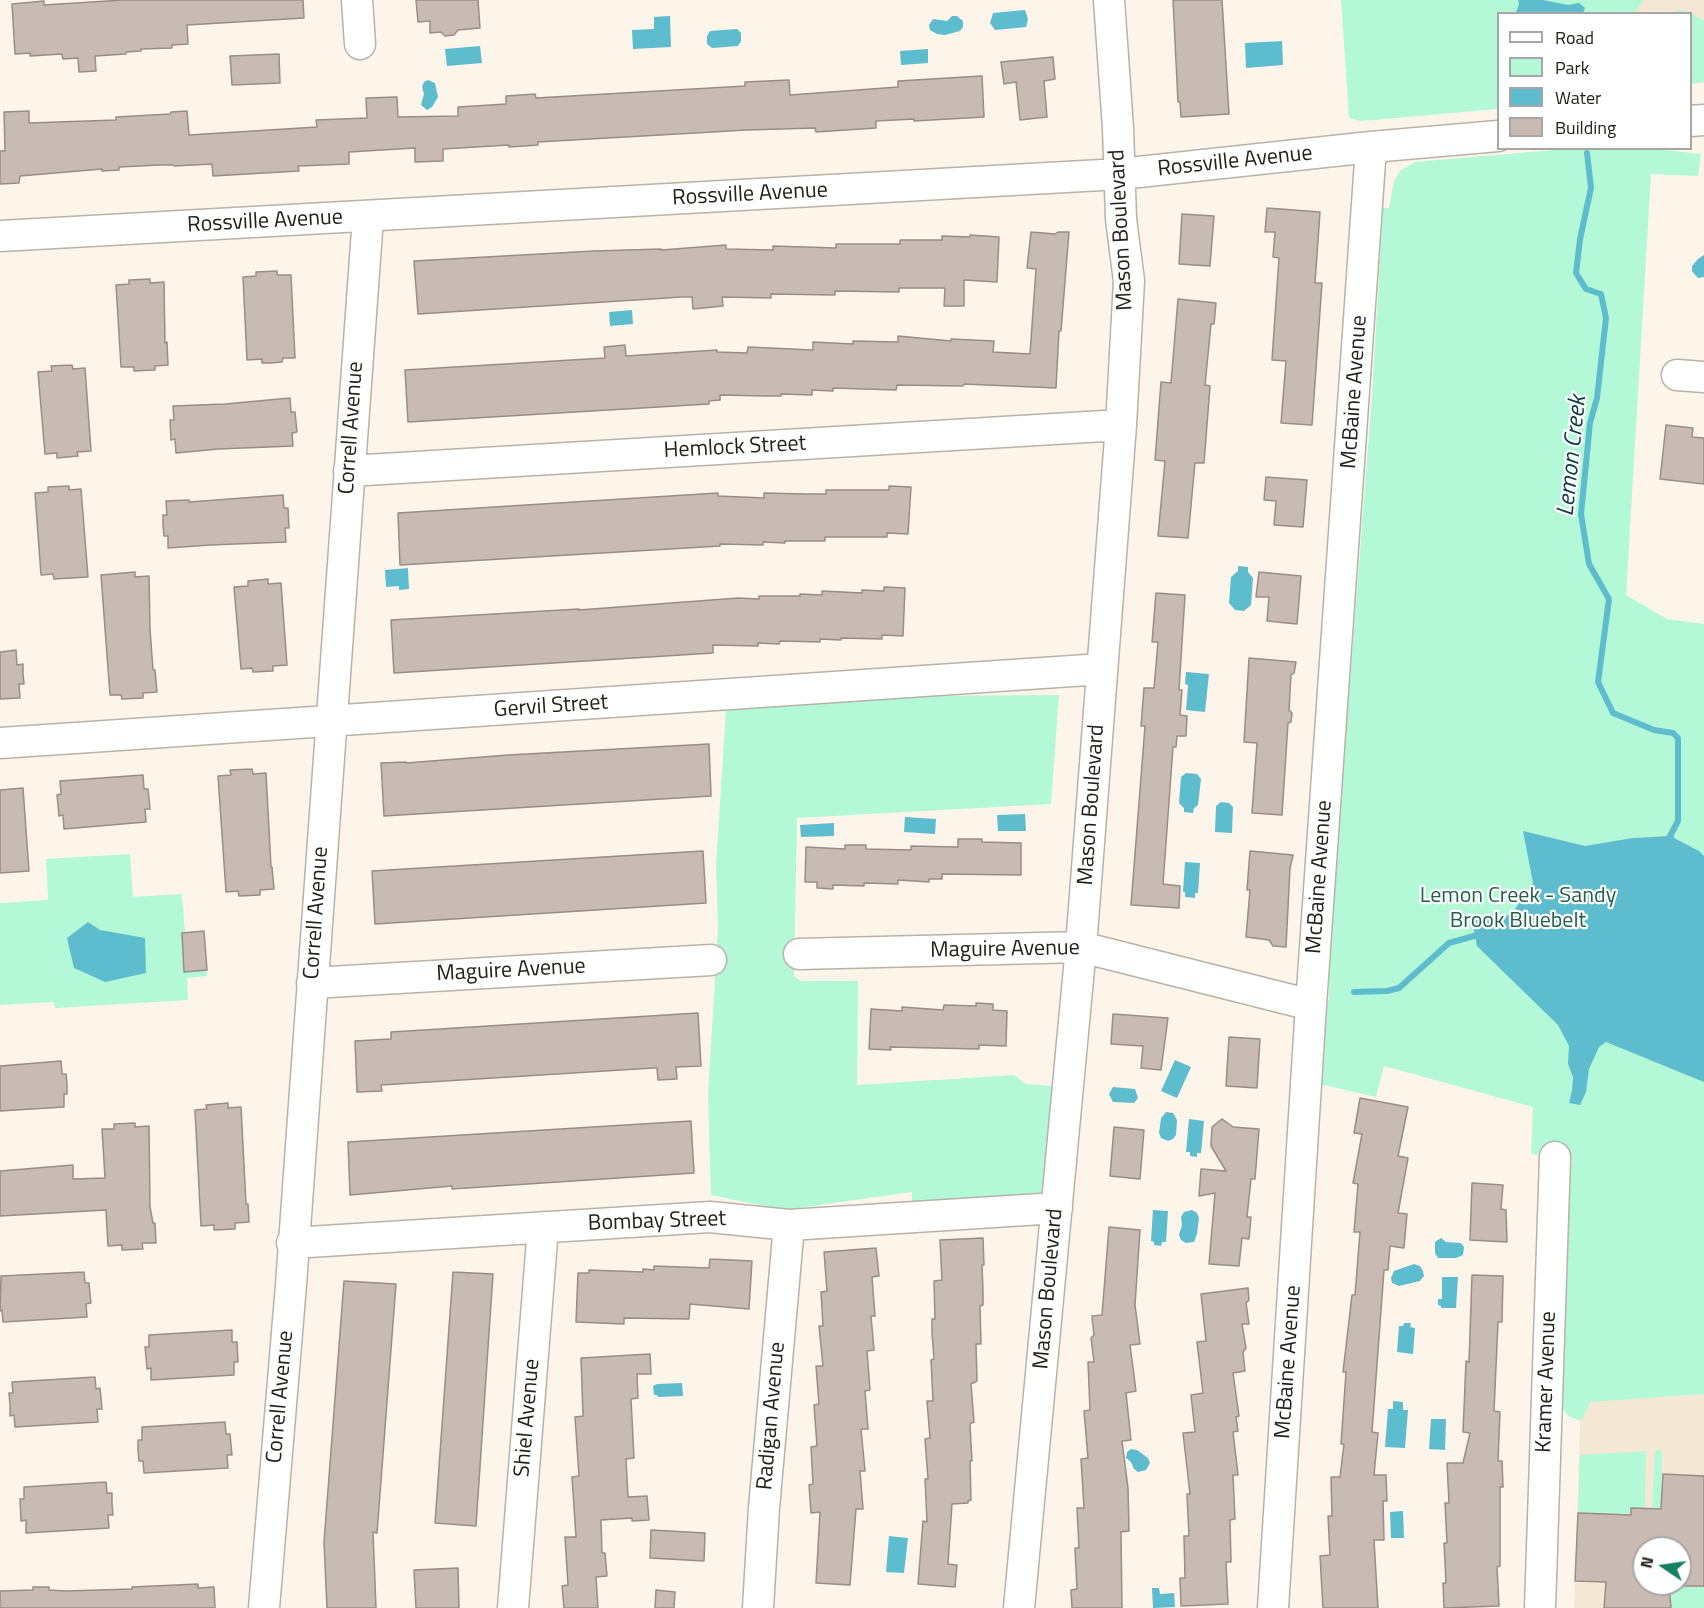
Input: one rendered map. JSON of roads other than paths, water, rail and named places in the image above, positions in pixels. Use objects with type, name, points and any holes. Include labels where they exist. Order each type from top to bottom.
[{"type":"street","points":[[357,0],[360,44]]},
{"type":"street","name":"Mason Boulevard","points":[[1019,1608],[1081,947],[1121,425],[1129,280],[1121,219],[1109,0]]},
{"type":"street","name":"Rossville Avenue","points":[[0,236],[1120,174],[1497,136]]},
{"type":"street","name":"McBaine Avenue","points":[[1273,1608],[1311,1005],[1371,147]]},
{"type":"street","name":"Correll Avenue","points":[[264,1608],[368,217]]},
{"type":"street","name":"Hemlock Street","points":[[349,471],[1121,425]]},
{"type":"street","name":"Gervil Street","points":[[0,742],[331,722],[1102,669]]},
{"type":"street","name":"Maguire Avenue","points":[[799,954],[1081,947],[1311,1005]]},
{"type":"street","name":"Maguire Avenue","points":[[312,983],[711,960]]},
{"type":"street","name":"Kramer Avenue","points":[[1540,1608],[1555,1157]]},
{"type":"street","name":"Bombay Street","points":[[292,1243],[710,1217],[789,1225],[1057,1208]]},
{"type":"street","name":"Radigan Avenue","points":[[758,1608],[764,1508],[789,1225]]},
{"type":"street","name":"Shiel Avenue","points":[[513,1608],[543,1227]]},
{"type":"water","points":[[1518,0],[1543,0],[1568,5],[1579,3],[1585,8],[1583,12],[1516,12]]},
{"type":"water","points":[[1025,10],[1028,19],[1026,27],[995,30],[990,23],[993,13]]},
{"type":"water","points":[[670,16],[671,47],[633,49],[632,30],[654,29],[654,17]]},
{"type":"water","points":[[952,16],[957,16],[963,21],[960,31],[945,35],[930,30],[929,25],[933,19],[947,21]]},
{"type":"water","points":[[737,29],[741,33],[738,46],[712,48],[707,44],[710,31]]},
{"type":"water","points":[[1282,41],[1283,65],[1246,68],[1245,43]]},
{"type":"water","points":[[480,46],[482,63],[447,66],[445,49]]},
{"type":"water","points":[[928,49],[928,63],[901,65],[900,51]]},
{"type":"water","points":[[428,80],[435,83],[438,97],[432,107],[427,110],[421,105],[424,94],[422,87]]},
{"type":"water","points":[[1704,255],[1704,277],[1698,278],[1692,271],[1692,266]]},
{"type":"water","points":[[632,310],[633,324],[610,326],[609,312]]},
{"type":"water","points":[[1238,566],[1248,567],[1248,572],[1253,578],[1251,605],[1244,611],[1235,610],[1229,603],[1231,577],[1238,571]]},
{"type":"water","points":[[408,568],[409,589],[399,590],[399,586],[386,587],[385,570]]},
{"type":"water","points":[[1186,672],[1209,674],[1205,712],[1186,710],[1188,685],[1185,684]]},
{"type":"water","points":[[1186,773],[1197,774],[1201,779],[1198,805],[1194,808],[1193,813],[1184,812],[1184,808],[1179,803],[1181,777]]},
{"type":"water","points":[[1221,802],[1229,803],[1233,807],[1232,833],[1215,832],[1216,806]]},
{"type":"water","points":[[1025,814],[1026,831],[998,831],[997,815]]},
{"type":"water","points":[[905,817],[936,819],[935,834],[904,832]]},
{"type":"water","points":[[834,823],[834,836],[801,837],[800,825]]},
{"type":"water","points":[[1523,831],[1585,846],[1633,838],[1670,836],[1704,856],[1704,1082],[1606,1042],[1599,1047],[1589,1069],[1586,1092],[1580,1105],[1569,1103],[1573,1077],[1568,1064],[1569,1046],[1558,1025],[1477,946],[1472,919],[1511,915],[1533,883]]},
{"type":"water","points":[[1185,862],[1200,863],[1198,893],[1195,893],[1195,898],[1185,897],[1185,892],[1183,892]]},
{"type":"water","points":[[88,922],[100,930],[145,938],[146,973],[105,982],[74,968],[67,938]]},
{"type":"water","points":[[1175,1060],[1191,1067],[1177,1098],[1161,1091]]},
{"type":"water","points":[[1113,1087],[1135,1089],[1138,1098],[1134,1103],[1113,1102],[1109,1094]]},
{"type":"water","points":[[1166,1112],[1173,1113],[1177,1120],[1176,1135],[1168,1141],[1161,1138],[1159,1133],[1161,1118]]},
{"type":"water","points":[[1189,1119],[1204,1121],[1201,1153],[1197,1153],[1197,1157],[1190,1156],[1190,1152],[1186,1152]]},
{"type":"water","points":[[1153,1210],[1168,1211],[1166,1242],[1162,1242],[1161,1246],[1154,1245],[1151,1241]]},
{"type":"water","points":[[1192,1210],[1199,1218],[1197,1234],[1194,1242],[1186,1243],[1179,1235],[1182,1225],[1181,1217],[1184,1212]]},
{"type":"water","points":[[1441,1238],[1446,1242],[1461,1243],[1464,1247],[1463,1255],[1456,1258],[1438,1258],[1435,1253],[1435,1242]]},
{"type":"water","points":[[1414,1264],[1420,1266],[1423,1271],[1424,1276],[1420,1281],[1399,1286],[1392,1283],[1391,1278],[1394,1271]]},
{"type":"water","points":[[1442,1277],[1458,1277],[1456,1308],[1441,1308],[1438,1305],[1438,1299],[1442,1299]]},
{"type":"water","points":[[1404,1323],[1411,1323],[1410,1327],[1415,1328],[1413,1354],[1397,1352],[1399,1326],[1403,1326]]},
{"type":"water","points":[[682,1383],[683,1396],[658,1397],[654,1395],[653,1386],[657,1384]]},
{"type":"water","points":[[1393,1401],[1403,1402],[1403,1410],[1408,1410],[1405,1448],[1385,1447],[1388,1409],[1393,1409]]},
{"type":"water","points":[[1431,1419],[1446,1419],[1445,1450],[1429,1449]]},
{"type":"water","points":[[1131,1449],[1137,1450],[1148,1458],[1150,1463],[1146,1470],[1138,1472],[1126,1458],[1127,1452]]},
{"type":"water","points":[[1403,1511],[1404,1538],[1391,1538],[1390,1512]]},
{"type":"water","points":[[889,1536],[908,1538],[904,1573],[886,1572]]},
{"type":"water","points":[[1152,1588],[1159,1588],[1160,1594],[1174,1593],[1175,1607],[1153,1608]]},
{"type":"waterway","name":"Lemon Creek","points":[[1587,153],[1591,188],[1580,239],[1576,273],[1586,289],[1601,294],[1606,318],[1597,398],[1590,423],[1581,514],[1589,564],[1609,599],[1598,682],[1613,713],[1654,730],[1673,733],[1678,738],[1678,821],[1670,836],[1673,841]]},
{"type":"waterway","points":[[1354,992],[1387,991],[1399,988],[1449,943],[1481,934]]},
{"type":"park label","name":"Lemon Creek - Sandy Brook Bluebelt","points":[[1518,910]]}]
